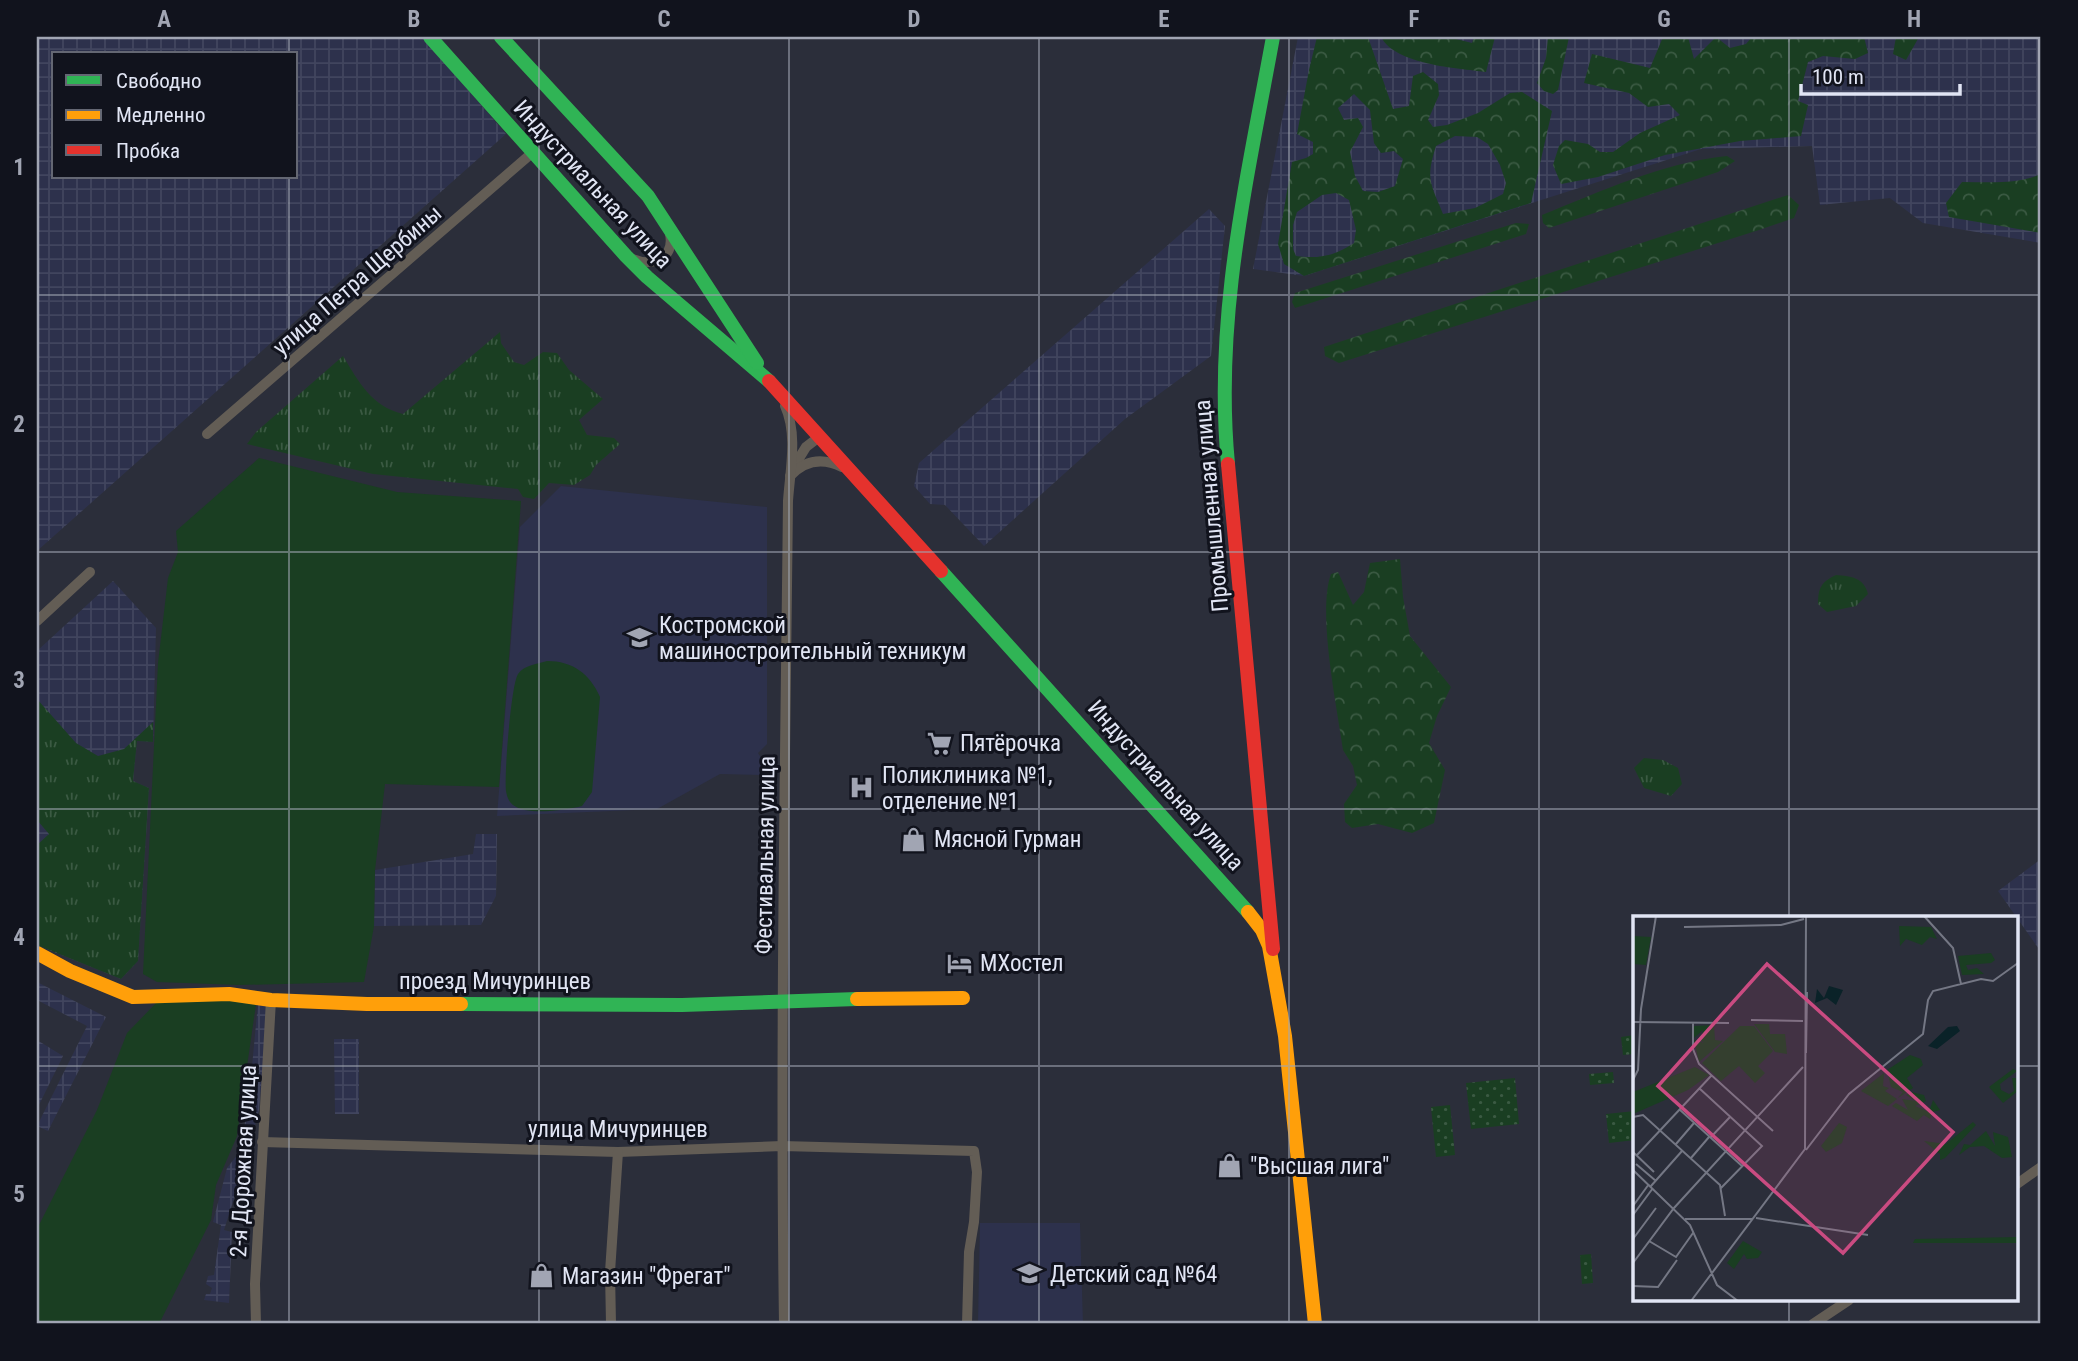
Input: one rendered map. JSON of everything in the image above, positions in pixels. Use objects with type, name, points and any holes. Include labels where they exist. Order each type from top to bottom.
[{"type":"main road","name":"Индустриальная улица","points":[[430,37],[440,43],[532,153],[626,256],[766,378],[1240,901],[1262,930],[1269,946],[1285,1036],[1315,1324]]},
{"type":"main road","name":"Индустриальная улица","points":[[501,37],[648,196],[766,378]]},
{"type":"main road","name":"Промышленная улица","points":[[1273,37],[1233,263],[1225,345],[1224,423],[1275,975]]},
{"type":"main road","name":"проезд Мичуринцев","points":[[37,953],[70,971],[133,997],[229,994],[271,1000],[367,1004],[682,1005],[782,1000],[963,998]]},
{"type":"street","name":"улица Петра Щербины","points":[[206,434],[532,153]]},
{"type":"street","points":[[626,256],[642,262],[656,262],[666,254],[672,243],[668,225]]},
{"type":"street","name":"Фестивальная улица","points":[[777,390],[787,411],[792,453],[782,1000],[784,1324]]},
{"type":"street","points":[[790,476],[806,447],[819,437]]},
{"type":"street","points":[[790,476],[798,467],[821,460],[850,472]]},
{"type":"street","points":[[37,621],[90,572]]},
{"type":"street","name":"2-я Дорожная улица","points":[[256,1324],[255,1284],[271,1000]]},
{"type":"street","name":"улица Мичуринцев","points":[[262,1142],[618,1152],[782,1146],[974,1151],[977,1172],[969,1252],[967,1324]]},
{"type":"street","points":[[611,1324],[610,1272],[618,1152]]},
{"type":"street","points":[[2018,1183],[2041,1167]]},
{"type":"street","points":[[1813,1324],[1846,1302]]},
{"type":"shaded area","points":[[37,37],[423,37],[506,134],[37,551]]},
{"type":"shaded area","points":[[1298,37],[2041,37],[2041,243],[1923,223],[1890,198],[1820,205],[1812,146],[1701,149],[1304,276],[1253,269]]},
{"type":"shaded area","points":[[1209,209],[1225,226],[1211,356],[1125,419],[984,546],[945,505],[930,504],[914,486],[919,463]]},
{"type":"shaded area","name":"Костромской машиностроительный техникум","points":[[561,486],[767,507],[767,744],[758,753],[763,761],[762,775],[720,774],[657,809],[497,816],[520,527]]},
{"type":"shaded area","points":[[113,581],[156,628],[153,742],[137,741],[133,781],[149,788],[138,961],[121,979],[37,945],[37,651]]},
{"type":"shaded area","points":[[476,834],[497,834],[496,896],[481,925],[374,926],[375,870],[473,854]]},
{"type":"shaded area","points":[[2041,859],[2041,952],[2018,916],[1998,891]]},
{"type":"shaded area","points":[[37,982],[106,1017],[48,1131],[37,1126],[87,1026],[37,1000]]},
{"type":"shaded area","points":[[258,1003],[269,1004],[259,1110],[224,1230],[232,1232],[229,1303],[204,1300],[212,1288],[206,1284],[208,1276],[214,1275],[221,1225],[213,1222],[227,1168],[238,1154],[248,1109]]},
{"type":"shaded area","points":[[334,1039],[359,1039],[359,1114],[335,1114]]},
{"type":"shaded area","points":[[37,1040],[63,1056],[37,1109]]},
{"type":"shaded area","name":"Детский сад №64","points":[[980,1223],[1080,1223],[1083,1324],[978,1324]]},
{"type":"green space","points":[[1317,37],[1368,37],[1393,109],[1409,106],[1413,76],[1423,72],[1438,84],[1439,95],[1428,120],[1433,127],[1447,125],[1478,113],[1510,93],[1522,92],[1552,111],[1531,203],[1304,276],[1284,264],[1278,244],[1292,162],[1313,154],[1313,142],[1297,134]],"holes":[[[1354,94],[1370,110],[1374,143],[1381,153],[1394,151],[1403,159],[1395,186],[1378,192],[1363,191],[1355,176],[1350,152],[1363,127],[1358,118],[1344,120],[1338,108]],[[1455,136],[1477,137],[1488,144],[1506,183],[1503,194],[1475,208],[1443,214],[1430,175],[1436,146]],[[1336,193],[1349,200],[1356,230],[1354,243],[1327,256],[1296,256],[1293,249],[1293,225],[1297,212],[1322,195]]]},
{"type":"green space","points":[[1381,37],[1448,37],[1472,43],[1474,37],[1495,37],[1486,72],[1444,67],[1413,59],[1400,54]]},
{"type":"green space","points":[[1548,37],[1569,37],[1558,90],[1553,94],[1544,91],[1537,83],[1546,58]]},
{"type":"green space","points":[[1663,37],[1688,37],[1694,59],[1716,37],[1730,48],[1746,44],[1752,37],[1864,37],[1868,53],[1855,59],[1823,56],[1808,62],[1798,101],[1808,105],[1801,136],[1740,141],[1665,155],[1598,177],[1561,184],[1553,165],[1559,146],[1565,140],[1588,144],[1600,152],[1613,152],[1640,133],[1680,115],[1669,104],[1648,107],[1629,93],[1584,83],[1592,54],[1650,68]]},
{"type":"green space","points":[[1896,37],[1919,37],[1906,60],[1893,54]]},
{"type":"green space","points":[[1727,156],[1735,161],[1718,172],[1549,228],[1543,223],[1542,215],[1632,179],[1679,165]]},
{"type":"green space","points":[[2041,174],[2041,233],[1949,217],[1946,203],[1962,182],[2012,181]]},
{"type":"green space","points":[[1788,195],[1799,205],[1794,218],[1339,363],[1325,356],[1324,347]]},
{"type":"green space","points":[[1516,223],[1529,224],[1526,234],[1295,308],[1292,302],[1295,293]]},
{"type":"green space","points":[[500,332],[501,343],[514,362],[524,365],[543,352],[557,353],[569,370],[603,399],[579,420],[587,435],[614,438],[620,444],[596,465],[590,475],[574,485],[549,483],[534,499],[523,497],[518,489],[373,474],[247,444],[256,432],[343,356],[374,399],[403,414]]},
{"type":"green space","points":[[259,458],[397,492],[521,501],[499,787],[385,784],[375,870],[374,926],[364,982],[239,985],[157,982],[143,974],[158,663],[168,578],[178,552],[176,531]]},
{"type":"green space","points":[[1400,559],[1410,636],[1451,687],[1437,716],[1429,743],[1445,770],[1434,823],[1412,833],[1378,824],[1352,828],[1345,822],[1344,804],[1357,785],[1353,766],[1343,750],[1327,635],[1327,591],[1331,574],[1338,572],[1353,605],[1364,592],[1370,563]]},
{"type":"green space","points":[[1836,575],[1856,579],[1864,584],[1868,594],[1856,606],[1827,612],[1818,604],[1819,594],[1821,586]]},
{"type":"green space","points":[[547,661],[565,663],[580,670],[600,697],[592,792],[582,806],[557,810],[527,810],[512,804],[506,791],[507,750],[515,682],[518,674],[527,667]]},
{"type":"green space","points":[[37,699],[76,743],[98,756],[124,749],[153,722],[153,742],[137,741],[133,781],[149,788],[138,961],[121,979],[37,945],[37,845],[49,834],[37,820]]},
{"type":"green space","points":[[1644,758],[1663,760],[1678,768],[1682,784],[1671,796],[1644,788],[1634,768]]},
{"type":"green space","points":[[242,999],[256,1004],[237,1136],[216,1185],[211,1220],[159,1324],[37,1324],[37,1229],[97,1110],[127,1033],[158,1001]]},
{"type":"green space","points":[[1633,1035],[1633,1054],[1623,1055],[1621,1037]]},
{"type":"green space","points":[[1613,1072],[1614,1083],[1590,1085],[1589,1074]]},
{"type":"green space","points":[[1515,1078],[1519,1124],[1471,1129],[1466,1083]]},
{"type":"green space","points":[[1450,1105],[1455,1155],[1436,1157],[1431,1107]]},
{"type":"green space","points":[[1633,1111],[1633,1140],[1609,1143],[1606,1114]]},
{"type":"green space","points":[[1591,1254],[1593,1283],[1582,1284],[1580,1255]]},
{"type":"traffic: fast","points":[[430,37],[626,256],[769,381]]},
{"type":"traffic: fast","points":[[501,37],[648,196],[757,363]]},
{"type":"traffic: fast","points":[[1228,464],[1225,356],[1229,302],[1244,196],[1273,37]]},
{"type":"traffic: fast","points":[[941,571],[1248,912]]},
{"type":"traffic: fast","points":[[461,1004],[682,1005],[857,999]]},
{"type":"traffic: slow","points":[[1248,912],[1262,930],[1269,946],[1285,1036],[1315,1324]]},
{"type":"traffic: slow","points":[[37,953],[70,971],[133,997],[229,994],[271,1000],[461,1004]]},
{"type":"traffic: slow","points":[[857,999],[963,998]]},
{"type":"traffic: jam","points":[[769,381],[941,571]]},
{"type":"traffic: jam","points":[[1228,464],[1273,949]]},
{"type":"place","name":"Костромской машиностроительный техникум","points":[[639,638]]},
{"type":"place","name":"Пятёрочка","points":[[940,743]]},
{"type":"place","name":"Поликлиника №1, отделение №1","points":[[862,788]]},
{"type":"place","name":"Мясной Гурман","points":[[914,839]]},
{"type":"place","name":"МХостел","points":[[960,963]]},
{"type":"place","name":"\"Высшая лига\"","points":[[1230,1166]]},
{"type":"place","name":"Детский сад №64","points":[[1030,1274]]},
{"type":"place","name":"Магазин \"Фрегат\"","points":[[542,1276]]}]
